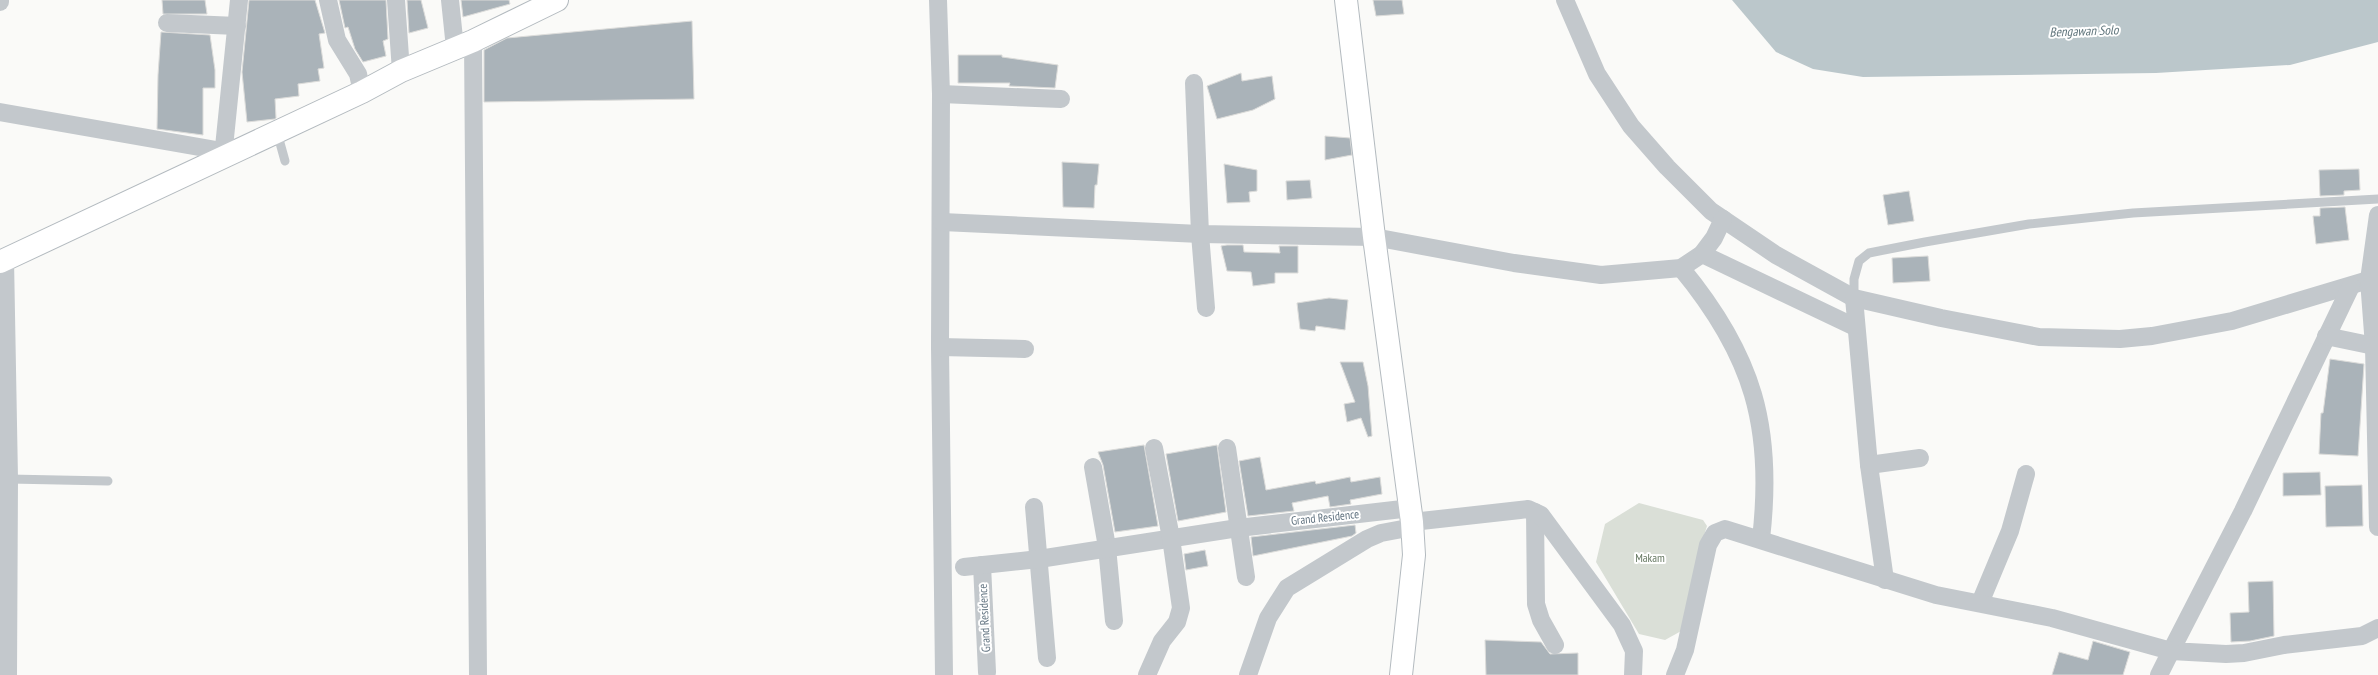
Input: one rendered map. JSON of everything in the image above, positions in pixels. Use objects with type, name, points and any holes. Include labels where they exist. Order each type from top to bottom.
[{"type":"street","points":[[223,154],[239,0]]},
{"type":"street","points":[[328,0],[337,40],[358,74],[362,92]]},
{"type":"street","points":[[396,0],[401,71]]},
{"type":"street","points":[[450,0],[464,44],[478,675]]},
{"type":"street","points":[[8,675],[9,479],[3,260],[223,154],[278,132],[362,92],[401,71],[464,44],[557,0]]},
{"type":"street","points":[[938,0],[941,94],[942,222],[940,347],[944,675]]},
{"type":"street","points":[[1346,0],[1374,237],[1412,519],[1414,555],[1401,675]]},
{"type":"street","points":[[1565,0],[1597,74],[1631,126],[1667,167],[1711,211],[1776,255],[1854,298],[1941,318],[2039,337],[2120,339],[2152,336],[2232,322],[2373,279]]},
{"type":"street","points":[[167,22],[236,26]]},
{"type":"street","points":[[1194,82],[1200,234],[1206,308]]},
{"type":"street","points":[[941,94],[1061,99]]},
{"type":"street","points":[[0,112],[223,154]]},
{"type":"street","points":[[2378,214],[2373,279],[2378,527]]},
{"type":"street","points":[[942,222],[1200,234],[1374,237],[1514,263],[1601,275],[1681,268],[1702,254],[1714,238],[1723,219]]},
{"type":"street","points":[[1702,254],[1855,327]]},
{"type":"street","points":[[1681,268],[1708,300],[1730,336],[1747,374],[1759,414],[1765,456],[1766,498],[1761,539]]},
{"type":"street","points":[[2160,675],[2242,511],[2351,286]]},
{"type":"street","points":[[1854,298],[1855,327],[1869,465],[1885,580]]},
{"type":"street","points":[[2326,336],[2374,346]]},
{"type":"street","points":[[940,347],[1025,349]]},
{"type":"street","points":[[1147,675],[1162,641],[1180,616],[1180,603],[1171,538],[1154,448]]},
{"type":"street","points":[[1227,448],[1246,577]]},
{"type":"street","points":[[1869,465],[1920,458]]},
{"type":"street","points":[[1093,467],[1107,548],[1114,621]]},
{"type":"street","points":[[1980,603],[2010,531],[2026,474]]},
{"type":"street","points":[[1034,507],[1047,658]]},
{"type":"street","points":[[1248,675],[1268,618],[1287,588],[1367,539],[1412,519],[1520,510],[1535,512],[1546,521],[1622,625],[1634,651],[1633,675]]},
{"type":"street","points":[[1535,512],[1536,604],[1541,620],[1555,645]]},
{"type":"street","name":"Grand Residence","points":[[964,567],[1039,559],[1238,528],[1412,519]]},
{"type":"street","points":[[1675,675],[1685,650],[1712,536],[1719,531],[1730,530],[1936,595],[2052,618],[2171,651],[2226,654],[2244,653],[2284,645],[2362,636],[2378,628]]},
{"type":"street","name":"Grand Residence","points":[[982,565],[987,672]]},
{"type":"lane","points":[[278,132],[285,161]]},
{"type":"lane","points":[[1854,298],[1854,279],[1859,261],[1869,253],[1925,242],[2029,224],[2125,214],[2378,199]]},
{"type":"lane","points":[[9,479],[108,481]]},
{"type":"green space","name":"Makam","points":[[1639,503],[1703,520],[1707,526],[1701,545],[1683,630],[1665,640],[1639,634],[1596,562],[1605,524]]},
{"type":"water","name":"Bengawan Solo","points":[[1732,0],[2378,0],[2378,42],[2290,65],[2156,73],[1863,77],[1813,69],[1776,52]]},
{"type":"building","points":[[162,0],[205,0],[207,14],[163,14]]},
{"type":"building","points":[[249,0],[315,0],[325,33],[319,34],[324,68],[318,69],[320,81],[298,84],[299,96],[275,99],[275,119],[247,122],[242,72]]},
{"type":"building","points":[[339,0],[386,0],[388,39],[383,41],[386,56],[363,62],[355,49],[348,27],[345,28]]},
{"type":"building","points":[[407,0],[421,0],[428,28],[409,33]]},
{"type":"building","points":[[461,0],[509,0],[510,4],[463,17]]},
{"type":"building","points":[[1373,0],[1402,0],[1404,14],[1376,16]]},
{"type":"building","points":[[692,21],[694,99],[484,102],[484,50],[507,38]]},
{"type":"building","points":[[161,32],[210,35],[215,70],[215,88],[203,88],[203,135],[157,129],[158,75]]},
{"type":"building","points":[[958,55],[1002,55],[1002,57],[1058,65],[1055,88],[1009,86],[1010,83],[958,83]]},
{"type":"building","points":[[1241,73],[1242,81],[1272,76],[1275,99],[1253,110],[1217,119],[1207,86]]},
{"type":"building","points":[[1325,136],[1350,138],[1352,155],[1325,160]]},
{"type":"building","points":[[1062,162],[1099,164],[1097,185],[1095,185],[1094,208],[1063,207]]},
{"type":"building","points":[[1224,164],[1257,170],[1257,191],[1249,192],[1250,202],[1227,203]]},
{"type":"building","points":[[2359,169],[2360,190],[2344,191],[2344,195],[2320,196],[2319,170]]},
{"type":"building","points":[[1310,180],[1312,198],[1287,200],[1286,181]]},
{"type":"building","points":[[1909,191],[1914,221],[1888,225],[1883,195]]},
{"type":"building","points":[[2345,207],[2349,240],[2316,244],[2313,216],[2320,216],[2320,208]]},
{"type":"building","points":[[1243,245],[1244,252],[1280,253],[1279,246],[1298,246],[1298,273],[1275,273],[1275,283],[1253,286],[1251,272],[1227,271],[1221,246]]},
{"type":"building","points":[[1928,256],[1930,281],[1893,283],[1892,258]]},
{"type":"building","points":[[1329,298],[1348,300],[1345,330],[1316,326],[1315,331],[1300,329],[1297,303]]},
{"type":"building","points":[[2330,359],[2364,364],[2358,456],[2319,454],[2321,413],[2323,413]]},
{"type":"building","points":[[1340,362],[1363,362],[1368,386],[1372,436],[1368,437],[1361,418],[1347,422],[1344,404],[1355,402]]},
{"type":"building","points":[[1144,445],[1158,526],[1115,532],[1103,465],[1098,452]]},
{"type":"building","points":[[1217,445],[1226,512],[1178,521],[1166,454]]},
{"type":"building","points":[[1260,457],[1266,490],[1315,481],[1316,484],[1350,477],[1351,482],[1380,477],[1382,494],[1350,500],[1351,504],[1330,507],[1328,496],[1292,503],[1294,511],[1248,516],[1239,461]]},
{"type":"building","points":[[2320,472],[2321,495],[2283,496],[2283,473]]},
{"type":"building","points":[[2362,485],[2363,526],[2326,527],[2325,486]]},
{"type":"building","points":[[1355,525],[1356,533],[1352,536],[1253,556],[1251,537]]},
{"type":"building","points":[[1205,550],[1208,566],[1186,570],[1184,554]]},
{"type":"building","points":[[2273,581],[2274,636],[2250,641],[2231,642],[2230,613],[2249,612],[2248,582]]},
{"type":"building","points":[[1485,640],[1541,642],[1550,654],[1578,653],[1578,675],[1486,675]]},
{"type":"building","points":[[2093,641],[2130,652],[2123,675],[2052,675],[2059,652],[2088,660]]}]
